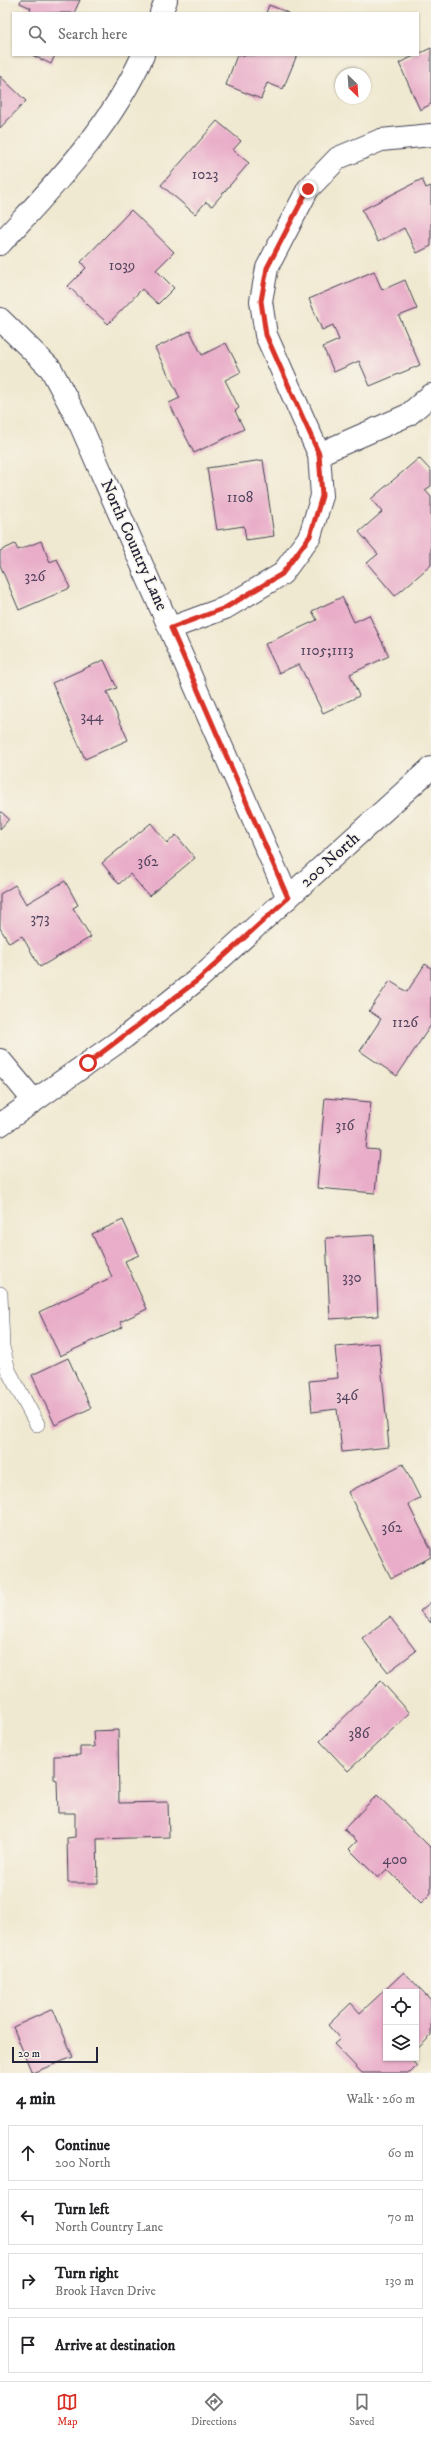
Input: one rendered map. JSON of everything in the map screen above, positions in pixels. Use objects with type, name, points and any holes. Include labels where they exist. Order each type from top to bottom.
[{"type":"street","points":[[161,12],[166,0]]},
{"type":"street","points":[[0,244],[72,166],[108,119],[142,56]]},
{"type":"street","points":[[171,628],[225,608],[282,574],[310,536],[322,496],[319,454],[266,335],[261,301],[267,268],[308,189],[338,158],[381,140],[431,135]]},
{"type":"street","name":"North Country Lane","points":[[0,319],[51,369],[80,426],[171,628],[288,898]]},
{"type":"street","points":[[319,454],[408,415],[431,395]]},
{"type":"street","name":"200 North","points":[[0,1125],[165,1006],[222,960],[431,768]]},
{"type":"street","points":[[0,1060],[34,1101]]},
{"type":"lane","points":[[0,1294],[2,1347],[8,1370],[37,1424]]},
{"type":"building","points":[[21,0],[80,0],[74,12],[29,12],[31,8],[20,3]]},
{"type":"building","points":[[269,5],[286,12],[266,12]]},
{"type":"building","points":[[431,48],[431,104],[420,110],[399,63],[414,56],[419,56],[419,54]]},
{"type":"building","points":[[34,56],[55,56],[51,64]]},
{"type":"building","points":[[237,56],[297,56],[283,89],[267,83],[261,99],[226,85]]},
{"type":"building","points":[[0,76],[26,101],[0,128]]},
{"type":"building","points":[[217,121],[241,141],[233,150],[249,163],[212,206],[206,202],[195,214],[161,185]]},
{"type":"building","points":[[422,179],[426,188],[431,186],[431,246],[417,253],[404,228],[378,242],[362,210]]},
{"type":"building","points":[[131,210],[174,252],[156,270],[174,288],[158,304],[142,289],[108,324],[68,286],[86,268],[81,262]]},
{"type":"building","points":[[374,271],[382,290],[405,280],[417,309],[399,316],[420,365],[370,386],[359,361],[334,372],[323,347],[339,340],[333,325],[322,330],[309,299]]},
{"type":"building","points":[[190,331],[202,355],[226,343],[241,372],[225,380],[239,408],[235,411],[244,429],[194,453],[169,403],[180,398],[155,348]]},
{"type":"building","points":[[419,458],[431,471],[431,486],[425,490],[431,497],[431,565],[395,596],[367,563],[378,554],[359,532],[382,512],[371,499]]},
{"type":"building","points":[[263,460],[274,536],[246,540],[244,526],[217,530],[207,468]]},
{"type":"building","points":[[41,541],[50,562],[57,559],[70,588],[19,610],[0,565],[0,551],[15,544],[18,550]]},
{"type":"building","points":[[342,597],[354,622],[369,615],[389,656],[350,674],[359,696],[323,713],[299,664],[279,673],[265,644],[317,620],[312,611]]},
{"type":"building","points":[[104,660],[117,688],[107,692],[128,740],[85,759],[52,683]]},
{"type":"building","points":[[0,811],[9,819],[0,829]]},
{"type":"building","points":[[151,823],[167,843],[176,835],[195,858],[149,896],[130,874],[119,884],[102,863]]},
{"type":"building","points":[[65,881],[78,905],[73,908],[91,937],[40,967],[22,936],[9,943],[0,928],[0,894],[15,885],[26,904]]},
{"type":"building","points":[[425,964],[431,968],[431,1025],[397,1076],[360,1051],[381,1019],[369,1011],[390,981],[407,992]]},
{"type":"building","points":[[325,1098],[371,1102],[366,1149],[379,1150],[375,1193],[317,1188]]},
{"type":"building","points":[[123,1220],[139,1255],[125,1261],[147,1309],[120,1322],[123,1327],[60,1356],[39,1312],[112,1277],[92,1234]]},
{"type":"building","points":[[374,1235],[378,1316],[330,1319],[326,1238]]},
{"type":"building","points":[[379,1343],[389,1447],[342,1452],[337,1409],[312,1412],[309,1381],[338,1378],[335,1347]]},
{"type":"building","points":[[68,1358],[91,1408],[55,1425],[32,1375]]},
{"type":"building","points":[[403,1464],[420,1498],[408,1504],[431,1549],[431,1557],[391,1578],[348,1492]]},
{"type":"building","points":[[431,1602],[431,1623],[420,1611]]},
{"type":"building","points":[[390,1617],[416,1651],[388,1672],[362,1638]]},
{"type":"building","points":[[381,1681],[410,1713],[348,1771],[320,1741]]},
{"type":"building","points":[[118,1730],[119,1803],[168,1802],[169,1837],[97,1839],[98,1883],[68,1883],[67,1838],[75,1837],[75,1813],[58,1813],[57,1780],[54,1779],[54,1756],[80,1755],[80,1747],[94,1747],[93,1731]]},
{"type":"building","points":[[377,1795],[431,1848],[431,1893],[421,1903],[387,1869],[378,1878],[349,1849],[357,1841],[344,1829]]},
{"type":"building","points":[[404,1972],[431,2000],[431,2036],[419,2047],[419,1989],[386,1989]]},
{"type":"building","points":[[383,1992],[383,2061],[412,2061],[417,2066],[410,2073],[362,2073],[334,2044],[340,2039],[328,2025],[351,2003],[360,2013]]},
{"type":"building","points":[[53,2009],[73,2057],[32,2073],[13,2027]]},
{"type":"route","points":[[88,1063],[125,1037],[198,980],[241,943],[288,898],[171,628],[225,608],[282,574],[310,536],[322,496],[319,454],[266,335],[261,301],[267,268],[308,189]]}]
